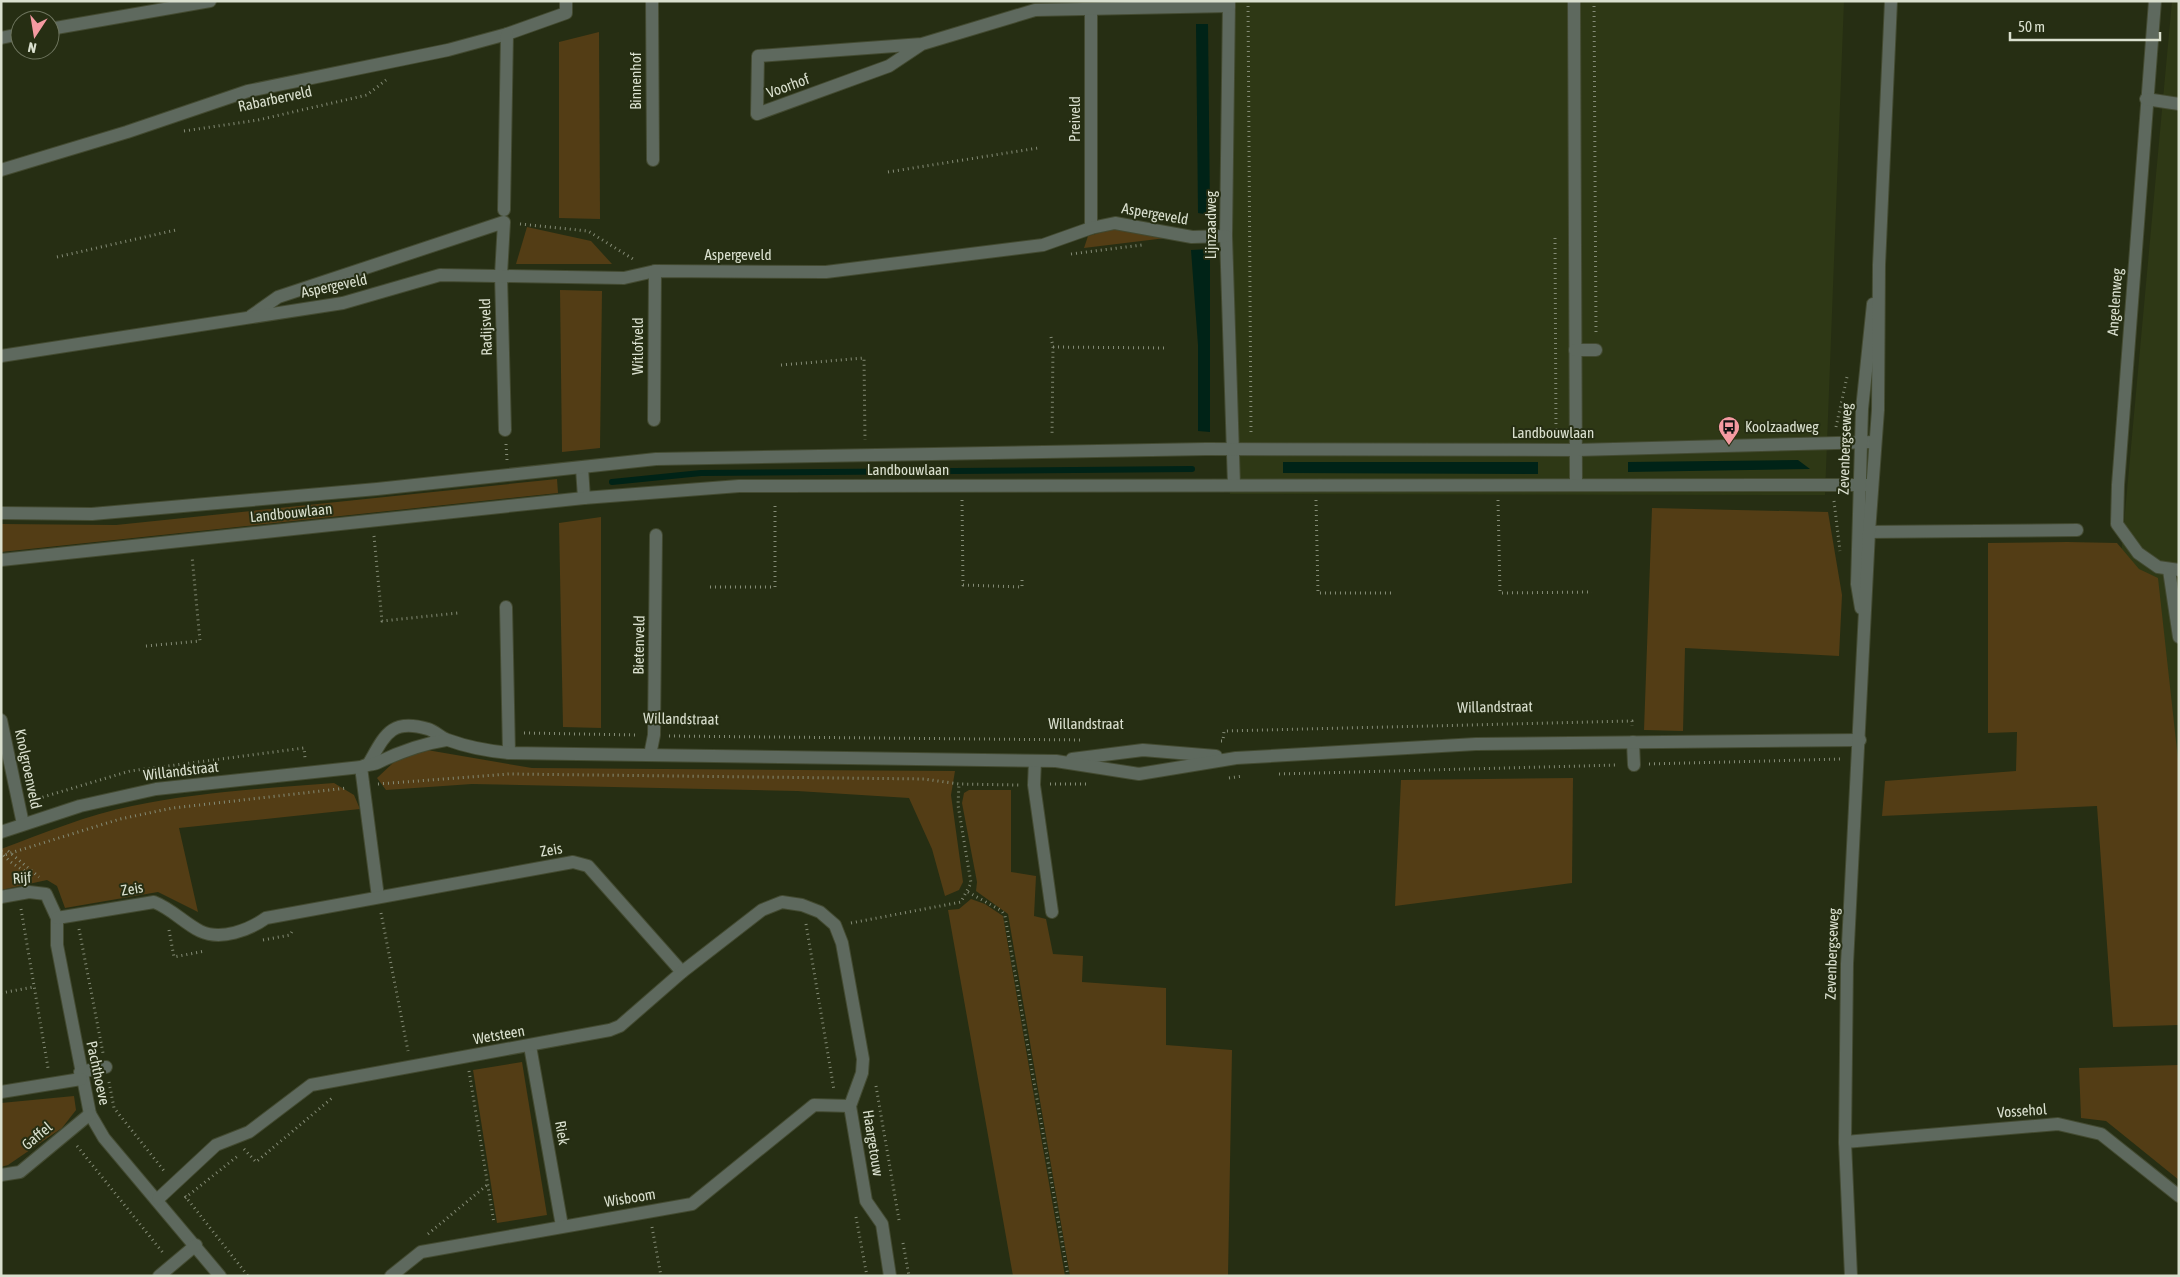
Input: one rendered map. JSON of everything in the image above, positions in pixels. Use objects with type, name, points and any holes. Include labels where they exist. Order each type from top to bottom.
[{"type":"street","points":[[60,26],[132,7],[210,1]]},
{"type":"street","name":"Rabarberveld","points":[[1,170],[127,132],[248,91],[424,55],[507,34],[566,13],[566,1]]},
{"type":"street","name":"Binnenhof","points":[[652,1],[653,160]]},
{"type":"street","points":[[1574,1],[1576,485]]},
{"type":"street","name":"Zevenbergseweg","points":[[1850,1276],[1845,1142],[1847,964],[1865,635],[1864,532],[1866,486],[1875,442],[1878,410],[1879,265],[1891,1]]},
{"type":"street","name":"Angelenweg","points":[[2155,1],[2146,99],[2117,524],[2138,553],[2158,567],[2174,570]]},
{"type":"street","name":"Voorhof","points":[[922,44],[889,66],[757,114],[758,56],[922,44],[1035,10],[1229,4]]},
{"type":"street","name":"Lijnzaadweg","points":[[1229,4],[1226,236],[1231,449]]},
{"type":"street","name":"Preiveld","points":[[1091,9],[1091,228]]},
{"type":"street","name":"Radijsveld","points":[[505,430],[501,275],[504,216],[507,34]]},
{"type":"street","points":[[2146,99],[2179,104]]},
{"type":"street","name":"Aspergeveld","points":[[248,318],[278,297],[504,216]]},
{"type":"street","name":"Aspergeveld","points":[[1,356],[343,303],[440,275],[624,278],[654,271],[826,272],[1043,245],[1091,228],[1115,222],[1192,237],[1226,236]]},
{"type":"street","name":"Zevenbergseweg","points":[[1866,486],[1860,443],[1869,330],[1879,265]]},
{"type":"street","name":"Witlofveld","points":[[654,271],[654,420]]},
{"type":"street","points":[[1575,350],[1596,350]]},
{"type":"street","name":"Landbouwlaan","points":[[1,513],[92,514],[376,489],[656,459],[1231,449],[1577,450],[1875,442]]},
{"type":"street","points":[[1231,449],[1234,485]]},
{"type":"street","points":[[582,468],[584,498]]},
{"type":"street","name":"Landbouwlaan","points":[[1,560],[584,498],[720,487],[1834,484],[1866,486]]},
{"type":"street","points":[[1864,532],[2077,530]]},
{"type":"street","name":"Bietenveld","points":[[650,755],[654,736],[656,535]]},
{"type":"street","points":[[2174,570],[2179,637]]},
{"type":"street","points":[[506,607],[509,753]]},
{"type":"street","name":"Knolgroenveld","points":[[1,720],[23,824]]},
{"type":"street","name":"Willandstraat","points":[[365,765],[385,734],[395,727],[406,725],[429,729],[446,740],[491,751],[509,753],[1056,761],[1143,750],[1236,758]]},
{"type":"street","name":"Willandstraat","points":[[3,838],[23,824],[80,806],[156,789],[377,763],[414,746],[446,740]]},
{"type":"street","name":"Willandstraat","points":[[1056,761],[1139,774],[1236,758],[1476,744],[1860,740]]},
{"type":"street","points":[[1632,742],[1634,765]]},
{"type":"street","points":[[1035,761],[1034,785],[1052,912]]},
{"type":"street","points":[[365,765],[364,786],[378,897]]},
{"type":"street","name":"Zeis","points":[[57,918],[154,902],[168,907],[200,931],[216,935],[251,929],[266,918],[573,862],[588,866],[682,972]]},
{"type":"street","name":"Rijf","points":[[1,897],[29,892],[42,894]]},
{"type":"street","name":"Pachthoeve","points":[[42,894],[57,918],[57,945],[90,1114],[104,1138],[158,1199],[220,1276]]},
{"type":"street","name":"Wetsteen","points":[[158,1199],[216,1145],[249,1132],[311,1085],[610,1030],[620,1026],[682,972],[762,910],[782,902],[802,905],[820,912],[835,925]]},
{"type":"street","name":"Haargetouw","points":[[835,925],[842,944],[863,1059],[862,1074],[850,1106],[866,1201],[882,1224],[890,1276]]},
{"type":"street","name":"Riek","points":[[530,1046],[562,1226]]},
{"type":"street","points":[[1,1092],[51,1084],[106,1067]]},
{"type":"street","name":"Wisboom","points":[[391,1276],[421,1252],[692,1204],[814,1105],[850,1106]]},
{"type":"street","name":"Gaffel","points":[[1,1175],[20,1172],[90,1114]]},
{"type":"street","name":"Vossehol","points":[[1845,1142],[2058,1124],[2101,1134],[2179,1196]]},
{"type":"street","points":[[159,1276],[196,1245]]},
{"type":"path","points":[[1248,1],[1251,434]]},
{"type":"path","points":[[1594,1],[1596,350]]},
{"type":"path","name":"Rabarberveld","points":[[175,132],[194,131],[258,120],[367,95],[388,79]]},
{"type":"path","points":[[888,172],[1038,148]]},
{"type":"path","points":[[504,216],[588,231],[654,271]]},
{"type":"path","points":[[57,257],[176,230]]},
{"type":"path","points":[[1555,238],[1556,432]]},
{"type":"path","points":[[1063,255],[1148,245]]},
{"type":"path","points":[[1051,337],[1053,347],[1052,452]]},
{"type":"path","points":[[1053,347],[1168,348]]},
{"type":"path","points":[[781,365],[864,358],[865,456]]},
{"type":"path","points":[[1827,425],[1836,425]]},
{"type":"path","points":[[505,430],[508,475]]},
{"type":"path","points":[[1551,432],[1576,432]]},
{"type":"path","points":[[1231,435],[1259,434]]},
{"type":"path","points":[[710,587],[775,587],[775,486]]},
{"type":"path","points":[[962,486],[962,585],[1022,587],[1022,580]]},
{"type":"path","points":[[1316,500],[1318,593],[1391,593]]},
{"type":"path","points":[[1498,500],[1500,593],[1592,592]]},
{"type":"path","points":[[373,521],[382,621],[458,613]]},
{"type":"path","points":[[146,646],[200,641],[190,540]]},
{"type":"path","name":"Willandstraat","points":[[1214,741],[1224,741],[1224,731],[1632,721],[1632,742]]},
{"type":"path","name":"Willandstraat","points":[[508,732],[654,736],[1085,740]]},
{"type":"path","points":[[1270,774],[1843,759]]},
{"type":"path","points":[[42,894],[32,876],[21,867],[10,863],[2,854],[120,819],[164,810],[364,786],[508,774],[924,779],[959,784],[1092,784]]},
{"type":"path","points":[[1221,779],[1251,774]]},
{"type":"path","points":[[835,925],[953,906],[961,902],[968,892],[971,883],[958,805],[959,784]]},
{"type":"path","points":[[3,838],[9,852],[38,874],[42,894]]},
{"type":"path","points":[[968,892],[1002,911],[1005,916],[1068,1276]]},
{"type":"path","points":[[19,894],[51,1084]]},
{"type":"path","points":[[378,897],[411,1067]]},
{"type":"path","points":[[802,905],[837,1106]]},
{"type":"path","points":[[76,915],[114,1108],[248,1276]]},
{"type":"path","points":[[1,993],[34,987]]},
{"type":"path","points":[[467,1057],[496,1238]]},
{"type":"path","points":[[862,1074],[874,1078],[901,1229]]},
{"type":"path","points":[[234,1138],[256,1162],[345,1087],[346,1079]]},
{"type":"path","points":[[67,1132],[172,1265]]},
{"type":"path","points":[[168,1212],[245,1150]]},
{"type":"path","points":[[421,1252],[417,1243],[488,1185]]},
{"type":"path","points":[[649,1212],[661,1276]]},
{"type":"path","points":[[902,1238],[909,1276]]},
{"type":"shaded area","points":[[1225,1],[1844,1],[1825,495],[1230,494]]},
{"type":"shaded area","points":[[2172,1],[2179,1],[2179,811],[2098,806]]},
{"type":"shaded area","points":[[1196,24],[1208,24],[1210,215],[1198,213]]},
{"type":"shaded area","points":[[599,32],[600,219],[559,218],[559,42]]},
{"type":"shaded area","points":[[527,227],[591,241],[612,264],[516,264]]},
{"type":"shaded area","points":[[1114,229],[1166,238],[1084,248],[1088,236]]},
{"type":"shaded area","points":[[1210,249],[1210,432],[1198,431],[1198,345],[1191,250]]},
{"type":"shaded area","points":[[560,290],[602,291],[600,448],[562,452]]},
{"type":"shaded area","points":[[1798,460],[1810,469],[1628,472],[1628,462]]},
{"type":"shaded area","points":[[1283,462],[1538,462],[1538,474],[1283,473]]},
{"type":"shaded area","points":[[557,479],[558,493],[1,552],[1,524],[116,525]]},
{"type":"shaded area","points":[[1652,508],[1828,512],[1842,595],[1839,656],[1685,648],[1683,731],[1644,730]]},
{"type":"shaded area","points":[[601,517],[601,728],[563,727],[559,523]]},
{"type":"shaded area","points":[[1988,543],[2117,543],[2139,569],[2158,578],[2179,768],[2179,1025],[2113,1027],[2097,806],[1882,816],[1885,781],[2016,771],[2017,732],[1988,733]]},
{"type":"shaded area","points":[[427,750],[532,768],[955,771],[951,795],[963,882],[959,890],[945,896],[932,849],[909,798],[797,791],[472,784],[386,790],[377,778],[394,762]]},
{"type":"shaded area","points":[[1573,778],[1572,883],[1395,906],[1401,780]]},
{"type":"shaded area","points":[[334,783],[354,795],[360,809],[179,828],[198,912],[158,892],[65,908],[57,886],[47,880],[1,890],[1,849],[82,819],[132,806],[182,797]]},
{"type":"shaded area","points":[[969,790],[1011,790],[1011,872],[1036,876],[1034,916],[1046,919],[1053,954],[1083,956],[1082,982],[1166,988],[1166,1045],[1232,1050],[1228,1276],[1070,1276],[1008,914],[976,891],[977,882],[962,803],[964,793]]},
{"type":"shaded area","points":[[971,899],[985,904],[1003,916],[1065,1276],[1013,1276],[948,910],[959,909]]},
{"type":"shaded area","points":[[522,1062],[547,1215],[497,1223],[473,1070]]},
{"type":"shaded area","points":[[2179,1065],[2179,1180],[2106,1121],[2081,1118],[2079,1068]]},
{"type":"shaded area","points":[[74,1096],[76,1110],[62,1128],[8,1165],[1,1167],[1,1103]]},
{"type":"waterway","points":[[612,482],[701,473],[1192,469]]},
{"type":"place","name":"Koolzaadweg","points":[[1729,446]]}]
